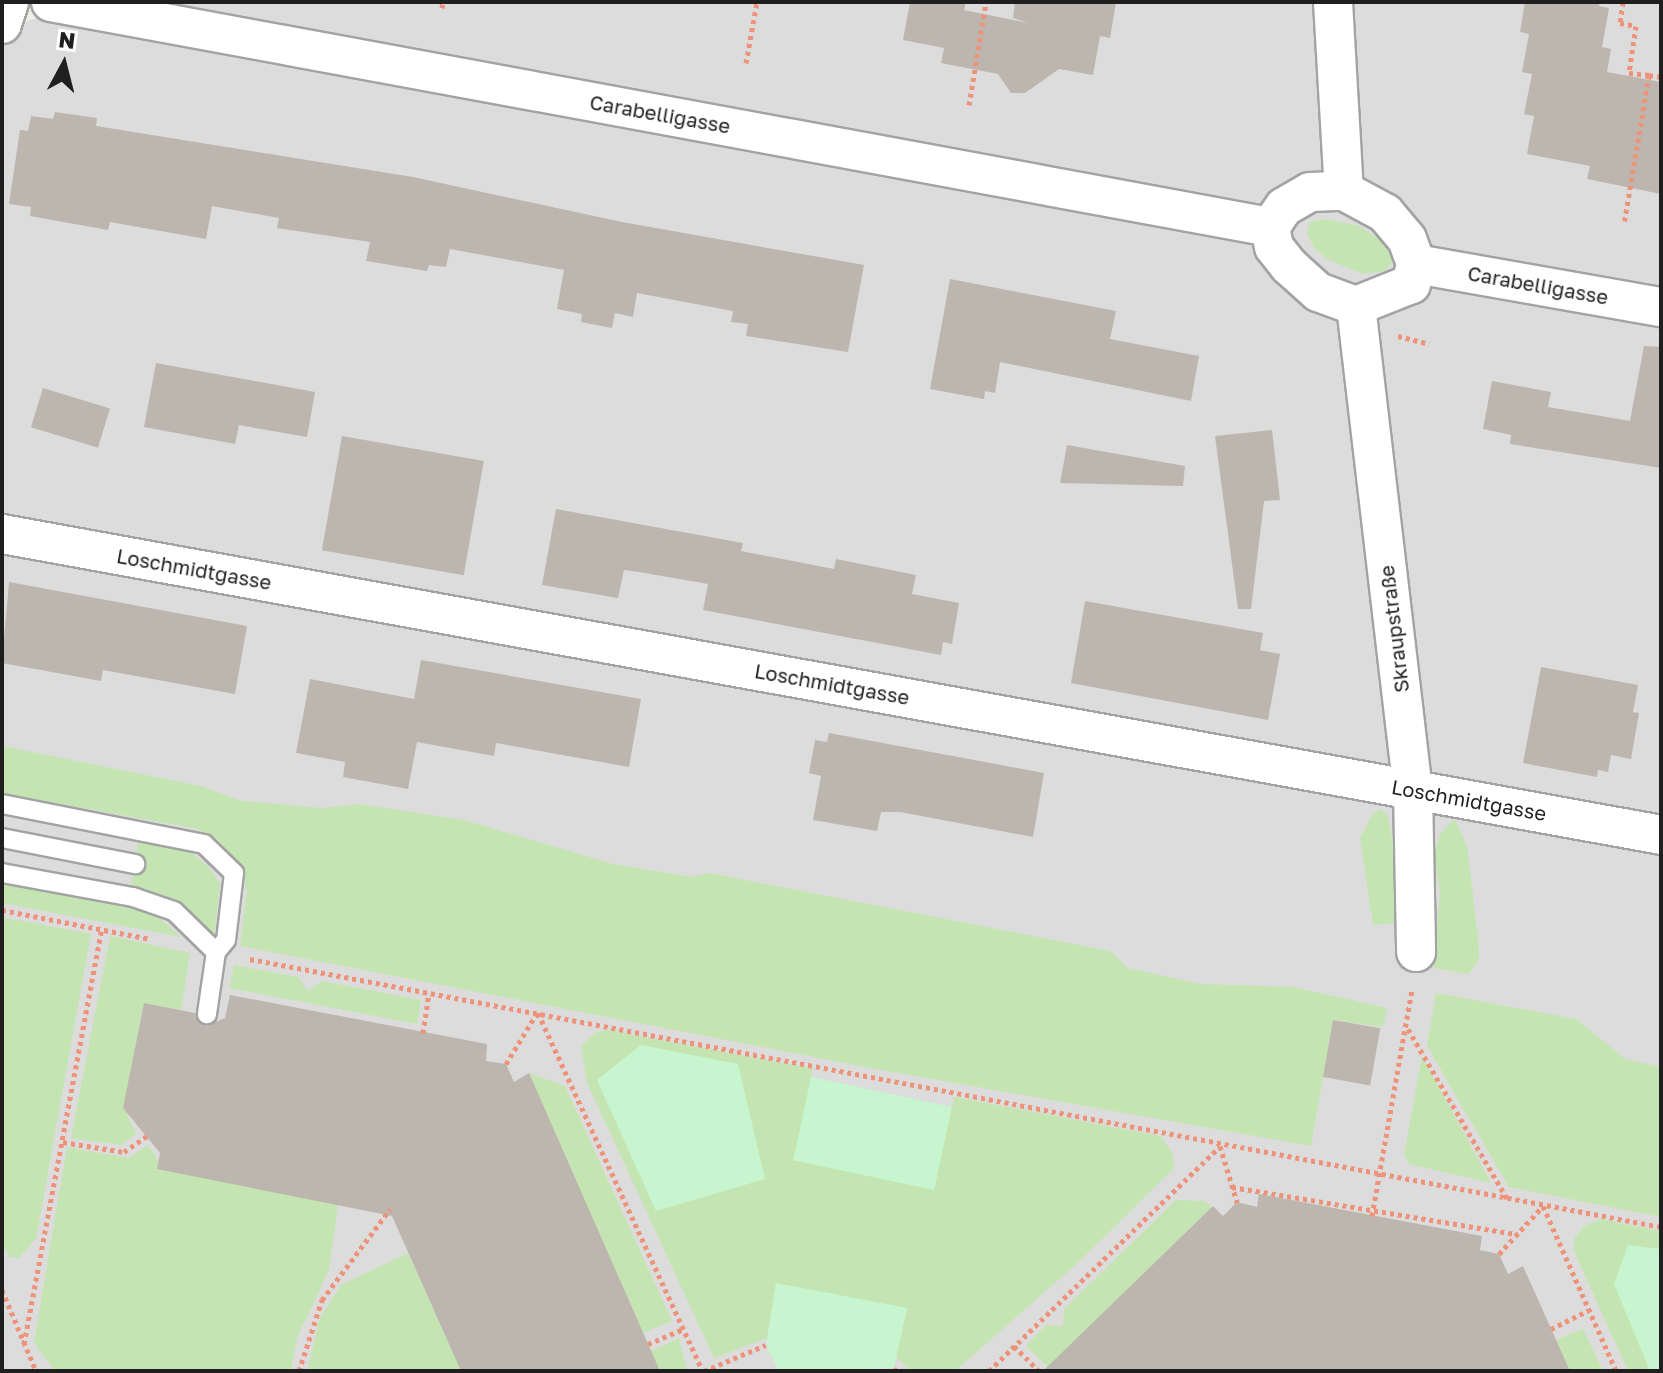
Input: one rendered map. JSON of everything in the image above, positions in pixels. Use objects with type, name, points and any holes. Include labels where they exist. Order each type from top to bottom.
[{"type":"street","points":[[2,24],[9,2]]},
{"type":"street","name":"Carabelligasse","points":[[51,2],[1270,227]]},
{"type":"street","points":[[1333,2],[1344,191]]},
{"type":"street","points":[[1344,191],[1385,213],[1407,239],[1416,264],[1411,284],[1356,306],[1318,292],[1289,266],[1274,247],[1270,227],[1284,207],[1310,192],[1344,191]]},
{"type":"street","name":"Carabelligasse","points":[[1416,264],[1661,307]]},
{"type":"street","name":"Skraupstraße","points":[[1356,306],[1413,790],[1416,952]]},
{"type":"street","name":"Loschmidtgasse","points":[[2,534],[1661,835]]},
{"type":"lane","points":[[2,804],[204,844],[234,873],[226,940],[216,952],[207,1014]]},
{"type":"lane","points":[[2,838],[135,864]]},
{"type":"lane","points":[[2,873],[133,897],[174,911],[216,952]]},
{"type":"path","points":[[746,63],[757,2]]},
{"type":"path","points":[[969,105],[986,2]]},
{"type":"path","points":[[1623,2],[1620,23],[1636,26],[1629,73],[1661,77]]},
{"type":"path","points":[[1624,224],[1649,75]]},
{"type":"path","points":[[2,910],[1161,1130],[1220,1146],[1661,1227]]},
{"type":"path","points":[[24,1344],[102,929]]},
{"type":"path","points":[[1372,1216],[1408,1028],[1416,952]]},
{"type":"path","points":[[423,1033],[429,993]]},
{"type":"path","points":[[506,1064],[538,1013]]},
{"type":"path","points":[[538,1013],[704,1371],[766,1345]]},
{"type":"path","points":[[1408,1028],[1508,1201]]},
{"type":"path","points":[[63,1142],[124,1152],[147,1136]]},
{"type":"path","points":[[1220,1146],[1237,1202]]},
{"type":"path","points":[[989,1371],[1220,1146]]},
{"type":"path","points":[[1232,1187],[1517,1234]]},
{"type":"path","points":[[1499,1254],[1543,1206]]},
{"type":"path","points":[[1543,1206],[1616,1371]]},
{"type":"path","points":[[299,1371],[322,1300],[390,1209]]},
{"type":"path","points":[[2,1290],[36,1371]]},
{"type":"path","points":[[1551,1329],[1589,1310]]},
{"type":"path","points":[[648,1344],[683,1329]]},
{"type":"path","points":[[1014,1346],[1039,1371]]},
{"type":"shaded area","points":[[88,2],[1661,2],[1661,1371],[2,1371],[2,29]]},
{"type":"green space","points":[[1325,219],[1359,226],[1383,242],[1394,257],[1390,265],[1385,271],[1363,274],[1327,259],[1314,248],[1307,233],[1310,222]]},
{"type":"green space","points":[[2,746],[201,786],[241,801],[323,808],[359,804],[464,820],[613,864],[692,877],[709,873],[1110,951],[1128,968],[1200,984],[1293,987],[1387,1008],[1383,1027],[1333,1020],[1311,1146],[881,1070],[240,946],[247,891],[240,868],[219,841],[198,829],[2,793]]},
{"type":"green space","points":[[1381,809],[1388,816],[1395,856],[1398,923],[1373,925],[1360,838],[1372,815]]},
{"type":"green space","points":[[1455,819],[1467,846],[1478,938],[1479,960],[1468,974],[1434,968],[1440,893],[1434,852],[1441,833]]},
{"type":"green space","points":[[138,843],[189,851],[208,866],[220,884],[214,938],[177,900],[131,885]]},
{"type":"green space","points":[[2,883],[153,912],[181,937],[2,903]]},
{"type":"green space","points":[[2,917],[91,934],[36,1239],[19,1258],[9,1257],[2,1242]]},
{"type":"green space","points":[[110,936],[190,953],[181,1010],[150,1004],[142,1010],[124,1108],[136,1134],[121,1145],[71,1138]]},
{"type":"green space","points":[[234,965],[298,977],[308,991],[322,981],[421,1000],[417,1024],[229,988]]},
{"type":"green space","points":[[1436,993],[1576,1019],[1625,1059],[1661,1067],[1661,1217],[1509,1187],[1427,1046]]},
{"type":"green space","points":[[608,1030],[813,1069],[795,1160],[952,1106],[955,1097],[1160,1136],[1172,1152],[1174,1168],[1082,1259],[955,1371],[911,1371],[896,1357],[907,1309],[776,1284],[767,1338],[714,1358],[587,1083],[581,1046],[596,1032]]},
{"type":"green space","points":[[641,1045],[738,1064],[765,1179],[656,1211],[597,1080]]},
{"type":"green space","points":[[1422,1056],[1491,1183],[1409,1164],[1404,1155]]},
{"type":"green space","points":[[529,1073],[565,1086],[672,1321],[643,1333]]},
{"type":"green space","points":[[811,1077],[952,1107],[934,1190],[793,1160]]},
{"type":"green space","points":[[148,1145],[165,1170],[338,1204],[329,1270],[297,1338],[291,1371],[55,1371],[34,1343],[67,1147],[129,1158]]},
{"type":"green space","points":[[1176,1200],[1204,1201],[1212,1207],[1048,1367],[1026,1346],[1046,1325],[1063,1326],[1064,1309]]},
{"type":"green space","points":[[1600,1219],[1661,1231],[1661,1371],[1628,1371],[1574,1251],[1574,1239],[1583,1227]]},
{"type":"green space","points":[[1628,1245],[1661,1249],[1661,1371],[1650,1371],[1614,1284]]},
{"type":"green space","points":[[408,1253],[461,1371],[307,1371],[320,1318],[341,1285]]},
{"type":"green space","points":[[776,1283],[907,1308],[894,1368],[779,1371],[766,1345]]},
{"type":"green space","points":[[1583,1329],[1603,1371],[1570,1371],[1556,1340]]},
{"type":"green space","points":[[679,1338],[687,1371],[660,1371],[651,1351]]},
{"type":"building","points":[[910,2],[966,2],[964,10],[1028,23],[1013,18],[1015,2],[1116,2],[1110,38],[1100,36],[1093,75],[1059,69],[1025,93],[1011,93],[998,74],[941,63],[944,48],[903,40]]},
{"type":"building","points":[[1525,2],[1600,2],[1599,6],[1609,8],[1602,47],[1611,49],[1607,72],[1661,82],[1661,194],[1587,179],[1590,166],[1527,154],[1534,116],[1524,114],[1532,74],[1522,72],[1529,34],[1520,32]]},
{"type":"building","points":[[55,112],[97,118],[96,126],[413,177],[622,222],[864,265],[848,352],[746,336],[748,324],[731,322],[733,311],[637,293],[633,317],[615,313],[612,328],[581,322],[582,314],[557,309],[564,270],[450,249],[446,267],[429,265],[427,271],[366,261],[370,242],[277,228],[279,218],[212,206],[206,239],[110,222],[108,230],[30,216],[31,207],[9,204],[20,130],[28,131],[31,116],[53,119]]},
{"type":"building","points":[[950,279],[1116,311],[1110,339],[1199,356],[1191,401],[1000,362],[995,393],[985,391],[984,399],[930,389]]},
{"type":"building","points":[[1644,346],[1661,347],[1661,468],[1510,444],[1511,435],[1483,429],[1492,381],[1551,392],[1548,407],[1630,421]]},
{"type":"building","points":[[156,363],[315,392],[307,437],[239,425],[235,444],[144,427]]},
{"type":"building","points":[[43,388],[110,408],[98,448],[31,427]]},
{"type":"building","points":[[1272,430],[1280,500],[1264,501],[1251,609],[1238,609],[1215,436]]},
{"type":"building","points":[[342,436],[484,461],[464,575],[322,550]]},
{"type":"building","points":[[1067,445],[1185,466],[1183,486],[1060,483]]},
{"type":"building","points":[[556,509],[743,543],[741,551],[834,569],[836,559],[916,575],[912,594],[959,603],[952,644],[943,642],[941,655],[703,610],[708,584],[639,572],[624,570],[618,598],[542,585]]},
{"type":"building","points":[[9,582],[247,626],[235,694],[103,670],[101,681],[2,663]]},
{"type":"building","points":[[1085,601],[1263,633],[1260,650],[1280,654],[1268,720],[1071,683]]},
{"type":"building","points":[[421,660],[641,699],[629,767],[496,743],[494,756],[417,742],[408,789],[343,777],[345,762],[296,753],[310,679],[414,699]]},
{"type":"building","points":[[1541,667],[1638,685],[1633,712],[1639,713],[1631,759],[1611,755],[1608,772],[1598,770],[1597,777],[1523,763]]},
{"type":"building","points":[[829,733],[1044,773],[1033,837],[900,812],[881,812],[877,831],[813,820],[821,776],[809,773],[815,740],[827,742]]},
{"type":"building","points":[[230,995],[487,1044],[486,1061],[506,1064],[514,1082],[529,1073],[660,1371],[461,1371],[392,1216],[157,1169],[160,1153],[123,1108],[144,1003],[195,1013],[206,1026],[225,1018]]},
{"type":"building","points":[[1333,1020],[1380,1028],[1370,1085],[1323,1077]]},
{"type":"building","points":[[1259,1194],[1482,1236],[1480,1250],[1499,1254],[1508,1274],[1523,1266],[1570,1371],[1043,1371],[1213,1206],[1223,1216],[1237,1202],[1257,1207]]}]
